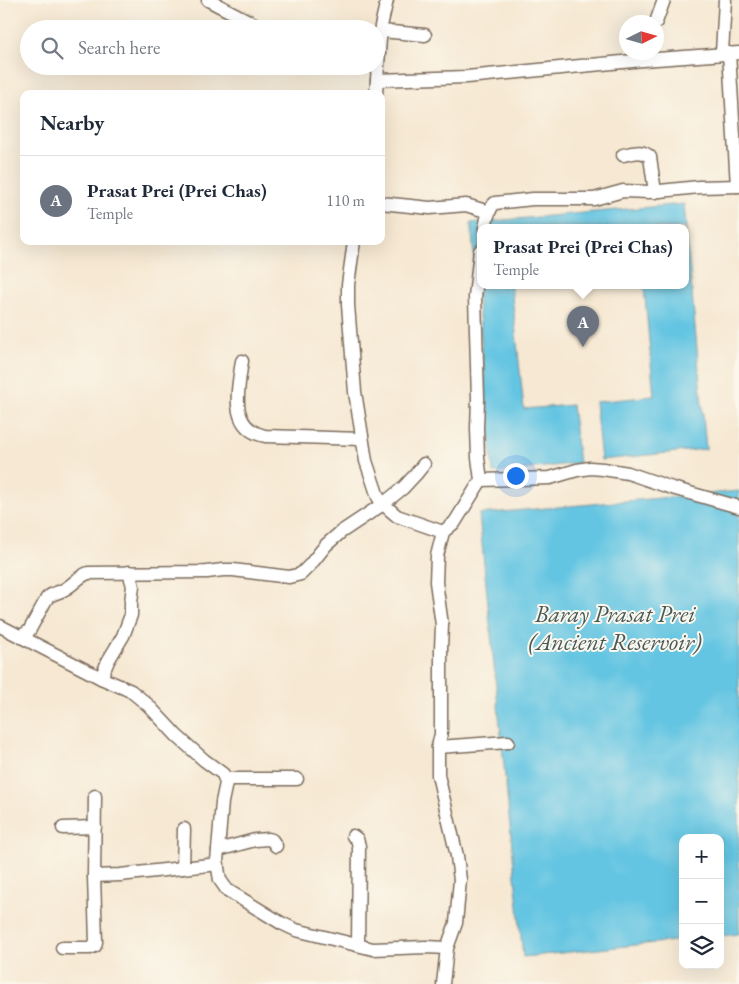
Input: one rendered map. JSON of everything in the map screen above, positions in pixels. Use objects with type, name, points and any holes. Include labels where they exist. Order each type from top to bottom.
[{"type":"street","points":[[208,0],[247,20]]},
{"type":"street","points":[[383,20],[386,0]]},
{"type":"street","points":[[659,15],[664,0]]},
{"type":"street","points":[[487,224],[491,206],[500,202],[533,199],[594,199],[623,191],[655,192],[738,186],[725,0]]},
{"type":"street","points":[[385,31],[425,35]]},
{"type":"street","points":[[664,55],[730,53]]},
{"type":"street","points":[[377,80],[467,76],[619,59]]},
{"type":"street","points":[[376,90],[377,75]]},
{"type":"street","points":[[623,154],[638,152],[649,155],[655,192]]},
{"type":"street","points":[[385,204],[430,208],[466,205],[489,212]]},
{"type":"street","points":[[353,245],[348,284],[348,305],[354,392],[366,461],[378,497],[396,516],[443,532]]},
{"type":"street","points":[[443,984],[447,948],[456,923],[460,880],[457,856],[438,775],[438,747],[441,734],[442,625],[436,582],[437,556],[443,532],[455,522],[481,480],[477,443],[478,399],[475,297],[477,279]]},
{"type":"street","points":[[242,361],[238,410],[248,429],[256,434],[265,436],[362,439]]},
{"type":"street","points":[[21,636],[29,630],[50,595],[66,589],[81,576],[88,573],[233,570],[289,577],[296,576],[303,572],[326,545],[341,532],[383,504],[402,488],[424,464]]},
{"type":"street","points":[[481,480],[550,478],[578,470],[590,468],[603,469],[628,472],[672,488],[739,507]]},
{"type":"street","points":[[102,678],[108,661],[123,636],[131,615],[133,586],[129,572]]},
{"type":"street","points":[[0,626],[131,691],[143,700],[177,736],[223,774],[226,783],[222,802],[218,864],[220,880],[227,890],[281,924],[296,930],[373,948],[447,948]]},
{"type":"street","points":[[438,747],[508,742]]},
{"type":"street","points":[[225,779],[296,779]]},
{"type":"street","points":[[62,948],[90,948],[95,946],[96,942],[94,876],[95,796]]},
{"type":"street","points":[[63,828],[95,828]]},
{"type":"street","points":[[183,868],[184,829]]},
{"type":"street","points":[[353,836],[357,839],[359,846],[358,945]]},
{"type":"street","points":[[218,850],[268,838],[276,846]]},
{"type":"street","points":[[94,876],[120,875],[218,864]]},
{"type":"water","points":[[684,204],[686,224],[477,224],[477,289],[511,289],[524,409],[572,405],[579,463],[493,473],[471,223]]},
{"type":"water","points":[[689,260],[706,449],[601,460],[595,402],[654,396],[644,289],[689,289]]},
{"type":"water","name":"Baray Prasat Prei (Ancient Reservoir)","points":[[739,491],[739,934],[724,936],[724,834],[679,834],[679,940],[523,957],[479,514]]},
{"type":"place","name":"Prasat Prei (Prei Chas)","points":[[583,347]]}]
